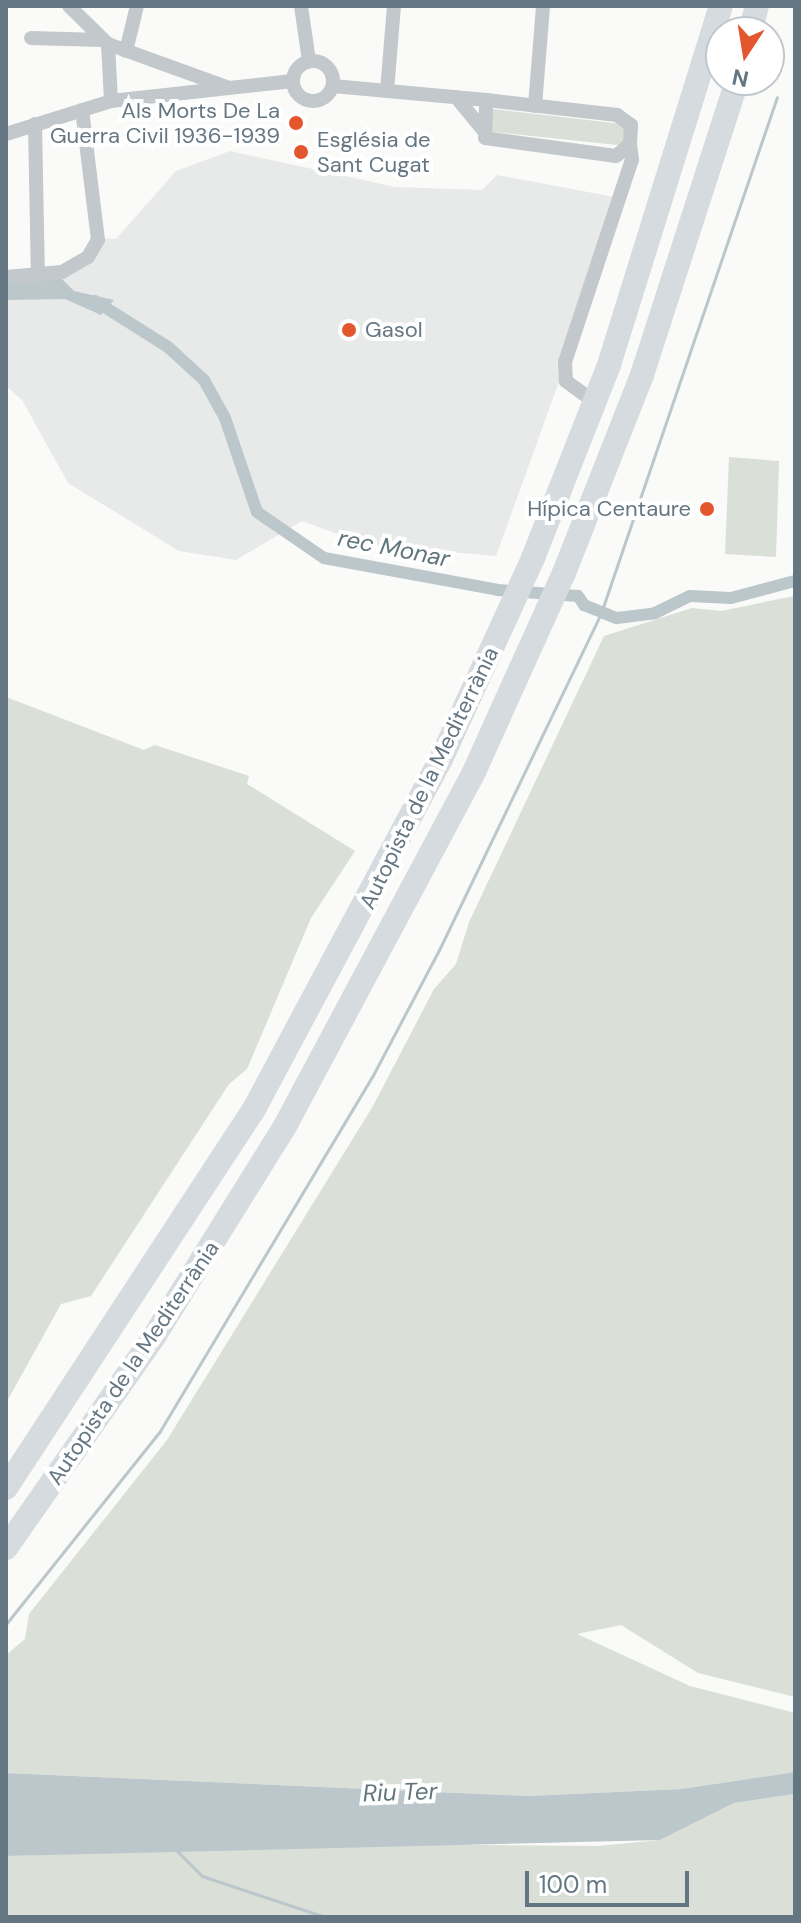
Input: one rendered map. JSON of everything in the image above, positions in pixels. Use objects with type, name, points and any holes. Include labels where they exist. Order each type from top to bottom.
[{"type":"highway","name":"Autopista de la Mediterrània","points":[[6,1488],[126,1312],[253,1111],[339,958],[493,646],[609,365],[721,6]]},
{"type":"highway","name":"Autopista de la Mediterrània","points":[[6,1548],[155,1335],[331,1043],[512,691],[642,375],[732,96]]},
{"type":"street","points":[[69,6],[104,42],[111,101]]},
{"type":"street","points":[[126,51],[137,6]]},
{"type":"street","points":[[6,134],[111,101],[235,90],[293,81],[309,61],[301,6]]},
{"type":"street","points":[[387,91],[394,6]]},
{"type":"street","points":[[535,106],[543,6]]},
{"type":"street","points":[[31,38],[104,42],[235,90]]},
{"type":"street","points":[[309,61],[328,67],[333,86]]},
{"type":"street","points":[[293,81],[308,101],[321,100],[333,86]]},
{"type":"street","points":[[333,86],[617,115],[631,125],[632,160],[565,362],[566,381],[585,395]]},
{"type":"street","points":[[456,97],[484,131]]},
{"type":"street","points":[[486,100],[485,138],[616,156],[630,144]]},
{"type":"street","points":[[6,277],[62,272],[88,257],[98,240],[82,110]]},
{"type":"street","points":[[35,124],[38,276]]},
{"type":"shaded area","points":[[484,108],[631,125],[627,146],[484,131]]},
{"type":"shaded area","points":[[230,151],[395,187],[482,190],[497,175],[625,199],[496,556],[368,545],[302,521],[236,560],[179,551],[68,483],[22,400],[6,386],[6,277],[37,276],[85,259],[97,238],[116,239],[176,171]]},
{"type":"shaded area","points":[[729,457],[779,461],[776,557],[725,554]]},
{"type":"shaded area","points":[[794,596],[795,1697],[698,1673],[621,1625],[577,1634],[690,1686],[795,1713],[795,1772],[681,1789],[528,1796],[6,1773],[6,1655],[25,1639],[29,1614],[167,1440],[373,1106],[434,989],[456,964],[469,922],[604,636],[692,608],[721,611]]},
{"type":"shaded area","points":[[6,697],[144,750],[155,745],[249,776],[247,784],[355,851],[311,918],[247,1069],[229,1084],[91,1296],[61,1304],[6,1403]]},
{"type":"shaded area","points":[[795,1794],[795,1917],[6,1917],[6,1856],[360,1844],[598,1846],[660,1840],[734,1803]]},
{"type":"water","points":[[60,277],[74,291],[114,300],[101,315],[65,299],[6,300],[6,283]]},
{"type":"water","name":"Riu Ter","points":[[795,1772],[795,1794],[734,1803],[660,1840],[6,1856],[6,1773],[528,1796],[681,1789]]},
{"type":"waterway","points":[[6,1624],[160,1431],[372,1077],[438,952],[601,613],[777,97]]},
{"type":"waterway","name":"rec Monar","points":[[95,301],[168,347],[204,380],[225,418],[257,512],[324,558],[498,590],[578,596],[584,605],[617,618],[655,613],[690,596],[731,598],[795,581]]},
{"type":"waterway","points":[[175,1849],[202,1876],[325,1917]]},
{"type":"place","name":"Als Morts De La Guerra Civil 1936-1939","points":[[296,123]]},
{"type":"place","name":"Església de Sant Cugat","points":[[301,152]]},
{"type":"place","name":"Gasol","points":[[349,330]]},
{"type":"place","name":"Hípica Centaure","points":[[707,509]]}]
